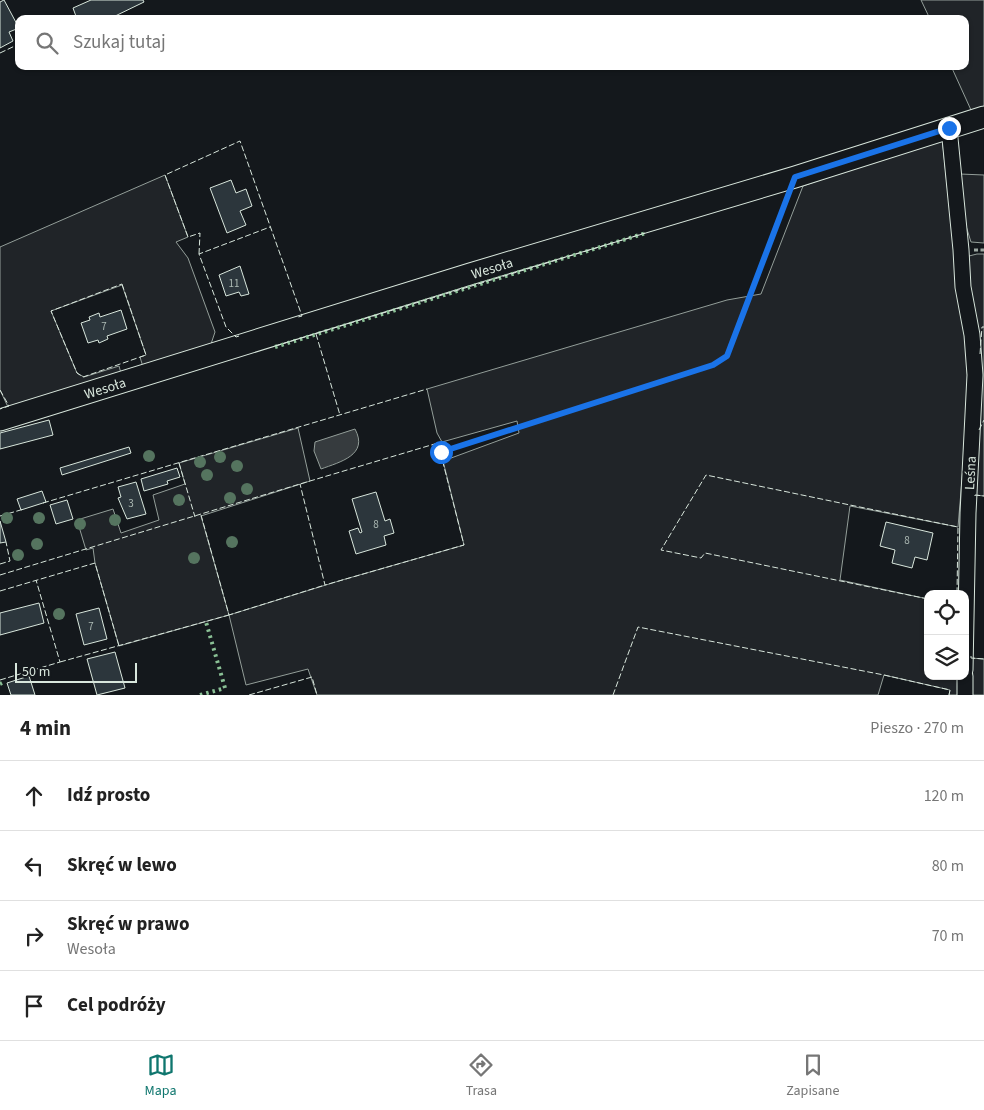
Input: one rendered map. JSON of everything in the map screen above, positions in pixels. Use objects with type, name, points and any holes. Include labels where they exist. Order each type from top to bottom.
[{"type":"street","name":"Wesoła","points":[[0,420],[470,274],[795,177],[984,117]]},
{"type":"street","name":"Leśna","points":[[949,128],[963,287],[972,335],[976,375],[968,513],[966,635]]},
{"type":"street","points":[[965,680],[965,695]]},
{"type":"path","points":[[441,452],[699,370],[713,365],[727,356],[795,177]]},
{"type":"shaded area","points":[[921,0],[984,0],[984,107],[971,110],[953,70],[969,70],[969,15],[928,15]]},
{"type":"shaded area","points":[[942,137],[956,269],[970,351],[967,420],[958,527],[850,506],[840,580],[924,598],[924,680],[961,680],[960,695],[949,695],[950,690],[884,675],[878,695],[317,695],[308,669],[246,685],[229,615],[464,545],[443,461],[519,433],[517,421],[442,442],[437,433],[427,389],[727,300],[761,294],[803,186]]},
{"type":"shaded area","points":[[960,174],[984,175],[984,243],[971,242],[966,226]]},
{"type":"shaded area","points":[[165,175],[188,237],[176,242],[188,258],[215,332],[211,344],[143,367],[140,357],[146,355],[122,285],[51,311],[77,373],[84,377],[119,366],[122,377],[8,407],[0,390],[0,247]]},
{"type":"shaded area","points":[[984,254],[984,496],[975,495],[966,261],[969,256]]},
{"type":"shaded area","points":[[298,428],[310,481],[201,516],[229,615],[119,646],[95,563],[93,548],[86,550],[77,520],[113,509],[121,533],[159,520],[153,495],[185,484],[179,463]]},
{"type":"shaded area","points":[[355,429],[358,445],[355,451],[344,460],[321,469],[314,451],[315,442]]},
{"type":"shaded area","points":[[971,658],[984,659],[984,695],[970,695]]},
{"type":"building","points":[[4,0],[15,21],[15,30],[9,32],[13,41],[0,48],[0,2]]},
{"type":"building","points":[[91,0],[143,0],[144,2],[117,15],[76,15],[73,8]]},
{"type":"building","points":[[231,180],[236,193],[246,189],[252,206],[240,211],[246,225],[227,233],[210,188]]},
{"type":"building","points":[[240,266],[249,294],[241,296],[239,292],[226,296],[219,275]]},
{"type":"building","points":[[121,310],[127,329],[107,336],[108,339],[99,343],[98,340],[88,343],[81,323],[90,320],[89,317],[99,313],[100,317]]},
{"type":"building","points":[[49,420],[53,435],[0,449],[0,433]]},
{"type":"building","points":[[129,447],[131,453],[62,475],[60,468]]},
{"type":"building","points":[[177,468],[180,477],[167,481],[168,484],[144,491],[141,479]]},
{"type":"building","points":[[136,482],[146,514],[127,519],[118,498],[121,497],[118,487]]},
{"type":"building","points":[[42,491],[46,502],[21,510],[17,499]]},
{"type":"building","points":[[376,492],[385,521],[390,519],[394,533],[384,536],[386,545],[356,554],[349,531],[358,528],[360,533],[362,532],[352,499]]},
{"type":"building","points":[[67,500],[73,519],[56,524],[50,505]]},
{"type":"building","points":[[0,521],[6,542],[0,543]]},
{"type":"building","points":[[886,522],[933,533],[927,560],[915,557],[912,568],[892,563],[895,550],[880,546]]},
{"type":"building","points":[[39,603],[44,623],[0,635],[0,613]]},
{"type":"building","points":[[99,608],[107,639],[84,645],[76,614]]},
{"type":"building","points":[[115,652],[125,688],[97,695],[87,659]]},
{"type":"building","points":[[29,676],[35,695],[11,695],[7,683]]},
{"type":"hedge","points":[[275,347],[646,233]]},
{"type":"hedge","points":[[200,695],[225,688],[206,622]]},
{"type":"fence","points":[[0,53],[15,46]]},
{"type":"fence","points":[[199,254],[200,233],[188,237],[165,175],[240,141],[302,316],[298,317]]},
{"type":"fence","points":[[239,336],[236,337],[226,327],[199,254],[270,227]]},
{"type":"fence","points":[[275,346],[645,233]]},
{"type":"fence","points":[[122,284],[146,355],[83,377],[77,373],[51,311],[122,284]]},
{"type":"fence","points":[[980,354],[982,327],[984,327]]},
{"type":"fence","points":[[316,334],[340,415]]},
{"type":"fence","points":[[43,503],[427,389]]},
{"type":"fence","points":[[0,390],[9,406],[0,409]]},
{"type":"fence","points":[[979,430],[984,420]]},
{"type":"fence","points":[[0,575],[300,484],[438,443],[464,545],[325,585],[300,484]]},
{"type":"fence","points":[[179,463],[195,517]]},
{"type":"fence","points":[[924,598],[705,553],[701,558],[661,550],[706,475],[958,527],[957,590]]},
{"type":"fence","points":[[975,496],[984,496]]},
{"type":"fence","points":[[0,516],[24,509]]},
{"type":"fence","points":[[201,515],[229,615],[325,585]]},
{"type":"fence","points":[[0,564],[10,561],[6,542]]},
{"type":"fence","points":[[0,591],[95,563],[119,646]]},
{"type":"fence","points":[[0,680],[60,662],[36,580]]},
{"type":"fence","points":[[60,662],[229,615]]},
{"type":"fence","points":[[613,695],[638,627],[884,675],[950,690],[949,695]]},
{"type":"fence","points":[[971,656],[971,658],[984,659]]},
{"type":"fence","points":[[249,695],[312,677],[317,695]]},
{"type":"route","points":[[441,452],[713,365],[727,356],[795,177],[949,128]]}]
